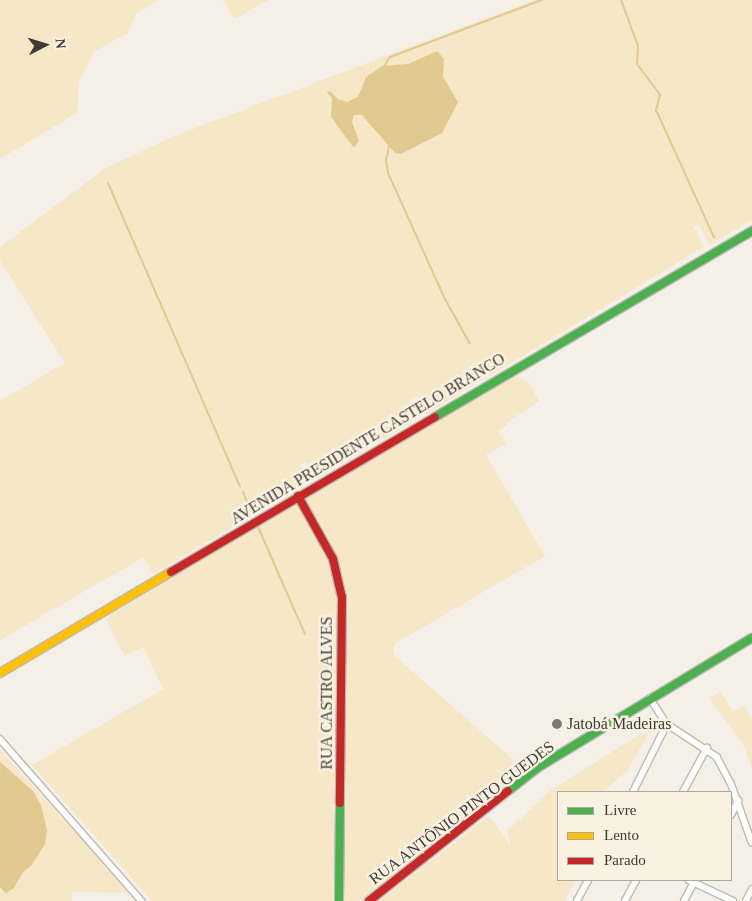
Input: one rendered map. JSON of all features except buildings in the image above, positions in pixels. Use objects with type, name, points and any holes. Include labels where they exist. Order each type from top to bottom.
[{"type":"street","name":"AVENIDA PRESIDENTE CASTELO BRANCO","points":[[0,673],[298,496],[752,231]]},
{"type":"street","name":"RUA CASTRO ALVES","points":[[298,496],[333,559],[342,597],[339,901]]},
{"type":"street","name":"RUA ANTÔNIO PINTO GUEDES","points":[[369,901],[537,768],[752,638]]},
{"type":"street","points":[[650,698],[668,724],[706,748],[722,764],[738,801],[752,842]]},
{"type":"street","points":[[634,791],[668,724]]},
{"type":"street","points":[[0,739],[142,901]]},
{"type":"street","points":[[684,791],[706,748]]},
{"type":"street","points":[[732,813],[738,801]]},
{"type":"street","points":[[577,901],[587,881]]},
{"type":"street","points":[[625,901],[635,881]]},
{"type":"street","points":[[684,901],[693,881],[733,901]]},
{"type":"street","points":[[746,901],[752,889]]},
{"type":"shaded area","points":[[0,0],[161,0],[136,13],[128,33],[95,51],[79,81],[77,113],[0,159]]},
{"type":"shaded area","points":[[223,0],[268,0],[234,19]]},
{"type":"shaded area","points":[[535,0],[752,0],[752,220],[710,245],[698,224],[694,227],[704,247],[426,414],[416,395],[409,400],[419,418],[316,479],[306,461],[300,465],[310,481],[153,574],[144,557],[0,640],[0,401],[65,363],[0,261],[0,247],[106,168],[174,136]]},
{"type":"shaded area","points":[[437,51],[444,59],[443,77],[458,102],[442,133],[401,154],[395,153],[362,115],[354,115],[352,122],[359,141],[354,148],[331,117],[332,98],[327,92],[330,91],[338,99],[347,102],[358,97],[366,77],[382,66],[408,64]]},
{"type":"shaded area","points":[[518,377],[528,382],[539,401],[506,423],[507,425],[498,431],[506,444],[486,455],[545,556],[396,643],[393,650],[395,656],[526,771],[361,901],[152,901],[32,765],[163,689],[143,647],[125,656],[105,618],[503,379]]},
{"type":"shaded area","points":[[720,691],[733,712],[744,706],[752,719],[752,769],[744,746],[709,698]]},
{"type":"shaded area","points":[[652,727],[628,770],[604,791],[557,791],[557,881],[575,881],[564,901],[379,901],[489,816],[511,846],[507,831],[552,789]]},
{"type":"shaded area","points":[[0,750],[131,893],[72,892],[72,901],[0,901]]},
{"type":"shaded area","points":[[0,762],[33,791],[41,805],[47,830],[45,844],[31,866],[23,872],[14,888],[6,893],[0,887]]},
{"type":"waterway","points":[[383,68],[390,57],[542,0]]},
{"type":"waterway","points":[[621,0],[638,46],[637,64],[660,95],[656,110],[714,237]]},
{"type":"waterway","points":[[389,146],[386,160],[388,173],[445,299],[470,344]]},
{"type":"waterway","points":[[108,183],[240,486]]},
{"type":"waterway","points":[[243,492],[252,513]]},
{"type":"waterway","points":[[258,527],[305,634]]},
{"type":"traffic: fast","points":[[435,417],[752,231]]},
{"type":"traffic: fast","points":[[508,791],[537,768],[752,638]]},
{"type":"traffic: fast","points":[[339,901],[340,803]]},
{"type":"traffic: slow","points":[[0,673],[171,572]]},
{"type":"traffic: jam","points":[[171,572],[435,417]]},
{"type":"traffic: jam","points":[[298,496],[333,559],[342,597],[340,803]]},
{"type":"traffic: jam","points":[[369,901],[508,791]]},
{"type":"place","name":"Jatobá Madeiras","points":[[557,724]]}]
